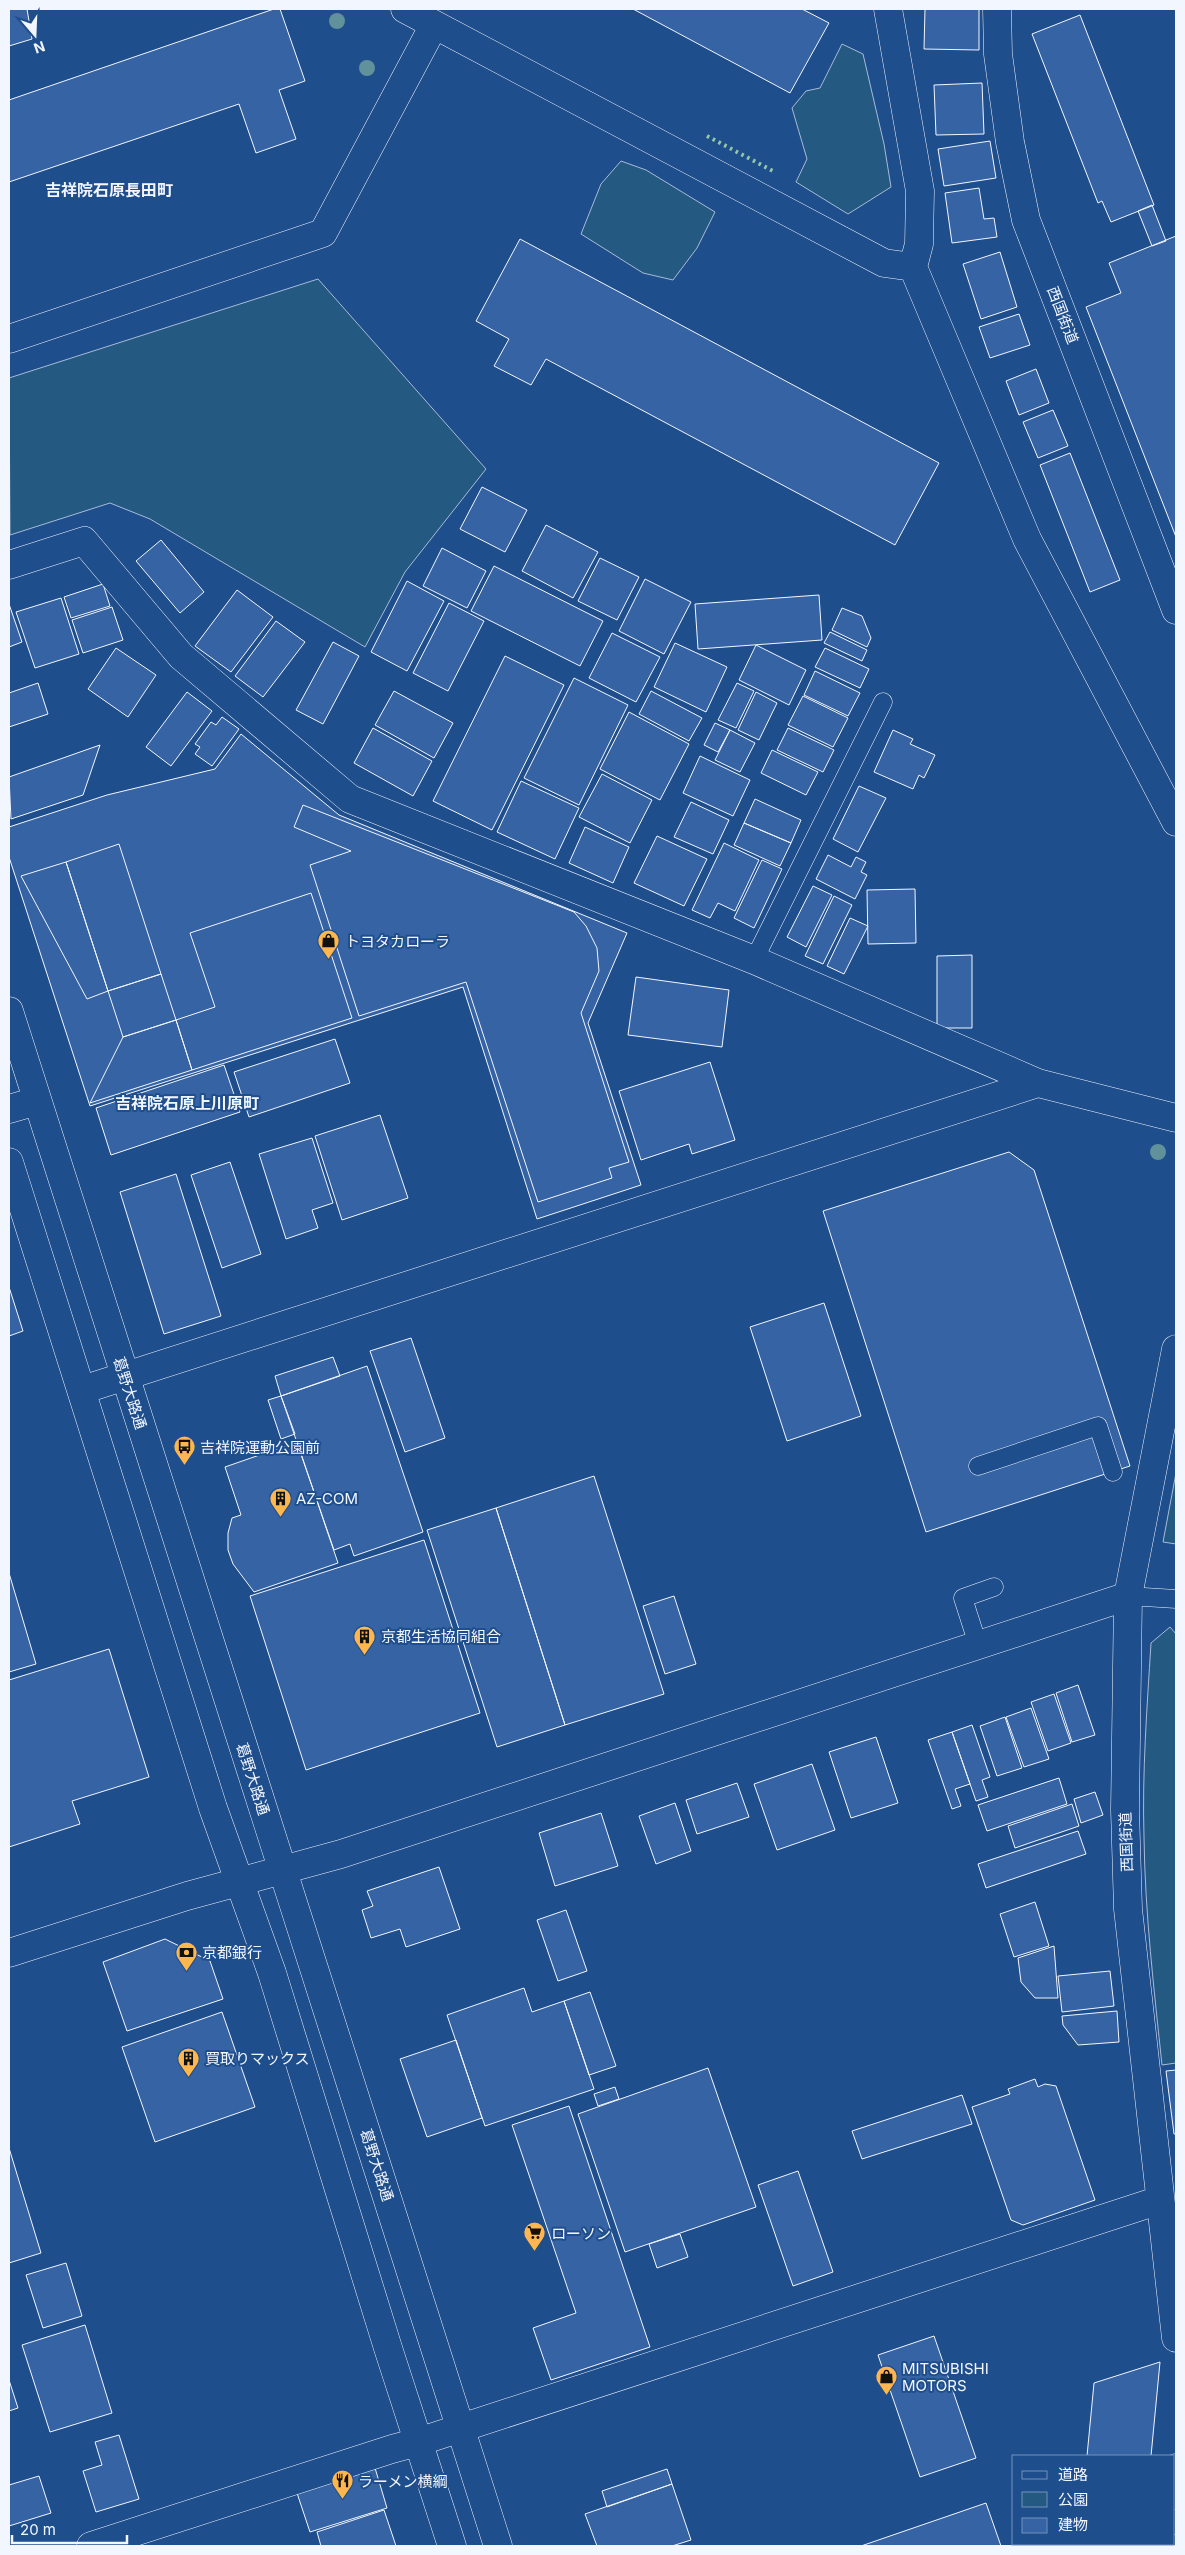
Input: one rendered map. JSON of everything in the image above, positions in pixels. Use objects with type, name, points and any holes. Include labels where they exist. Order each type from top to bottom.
[{"type":"main road","points":[[405,9],[884,263],[913,267]]},
{"type":"main road","points":[[888,9],[920,191],[919,244],[913,267],[1027,539],[1176,822]]},
{"type":"main road","name":"西国街道","points":[[997,9],[998,54],[1010,142],[1026,220],[1176,610]]},
{"type":"main road","points":[[9,339],[323,233],[434,25]]},
{"type":"main road","points":[[9,565],[84,541],[181,656],[350,799],[754,960],[1038,1083],[1176,1118]]},
{"type":"main road","name":"葛野大路通","points":[[9,1011],[498,2546]]},
{"type":"main road","points":[[82,1390],[1038,1083]]},
{"type":"main road","points":[[9,1109],[37,1101]]},
{"type":"main road","points":[[9,1162],[210,1799],[275,1983],[452,2546]]},
{"type":"main road","name":"西国街道","points":[[1176,1348],[1128,1596],[1125,1810],[1128,1909],[1176,2338]]},
{"type":"main road","points":[[9,1953],[239,1882],[350,1851],[1128,1596]]},
{"type":"main road","points":[[91,2546],[418,2442],[1160,2200]]},
{"type":"main road","points":[[1175,2482],[1176,2468]]},
{"type":"lane","points":[[754,960],[883,702]]},
{"type":"lane","points":[[978,1466],[1098,1426],[1113,1472]]},
{"type":"lane","points":[[978,1645],[963,1598],[994,1587]]},
{"type":"lane","points":[[1128,1596],[1176,1599]]},
{"type":"green space","points":[[842,44],[863,54],[884,144],[891,187],[848,214],[796,182],[807,159],[792,108],[806,91],[820,88]]},
{"type":"green space","points":[[621,161],[646,170],[715,212],[697,248],[673,280],[643,273],[581,234],[601,184]]},
{"type":"green space","points":[[318,279],[486,469],[405,572],[365,647],[150,519],[110,503],[10,535],[9,378]]},
{"type":"green space","points":[[1176,1473],[1176,1544],[1163,1542]]},
{"type":"green space","points":[[1170,1627],[1176,1634],[1176,2063],[1162,2065],[1146,1894],[1144,1789],[1151,1643]]},
{"type":"building","points":[[9,9],[27,9],[32,39],[9,46]]},
{"type":"building","points":[[274,9],[280,9],[305,81],[279,90],[296,139],[256,153],[239,104],[9,182],[9,100]]},
{"type":"building","points":[[633,9],[802,9],[829,23],[790,93]]},
{"type":"building","points":[[925,9],[979,9],[979,50],[924,49]]},
{"type":"building","points":[[1080,15],[1154,205],[1111,222],[1102,201],[1098,203],[1032,34]]},
{"type":"building","points":[[982,83],[984,134],[936,135],[934,85]]},
{"type":"building","points":[[990,141],[996,178],[944,186],[938,149]]},
{"type":"building","points":[[979,188],[984,219],[994,218],[997,237],[952,243],[945,193]]},
{"type":"building","points":[[1152,205],[1166,241],[1152,246],[1138,211]]},
{"type":"building","points":[[1176,236],[1176,537],[1086,307],[1121,293],[1109,263]]},
{"type":"building","points":[[520,239],[939,463],[895,545],[546,359],[531,385],[494,366],[509,339],[476,321]]},
{"type":"building","points":[[1000,252],[1017,307],[981,319],[963,264]]},
{"type":"building","points":[[1019,314],[1030,345],[990,358],[979,327]]},
{"type":"building","points":[[1036,369],[1049,403],[1019,415],[1006,381]]},
{"type":"building","points":[[1053,410],[1068,446],[1038,458],[1023,422]]},
{"type":"building","points":[[1070,453],[1120,580],[1090,592],[1040,465]]},
{"type":"building","points":[[482,487],[527,510],[505,552],[460,529]]},
{"type":"building","points":[[546,525],[598,552],[573,598],[522,571]]},
{"type":"building","points":[[161,540],[204,592],[180,613],[136,561]]},
{"type":"building","points":[[442,548],[486,571],[467,608],[423,586]]},
{"type":"building","points":[[600,558],[639,577],[617,620],[578,601]]},
{"type":"building","points":[[494,566],[603,621],[580,666],[471,611]]},
{"type":"building","points":[[645,579],[691,602],[664,654],[619,631]]},
{"type":"building","points":[[407,581],[444,601],[407,671],[371,652]]},
{"type":"building","points":[[103,584],[110,606],[71,618],[64,597]]},
{"type":"building","points":[[237,590],[273,617],[231,672],[195,646]]},
{"type":"building","points":[[819,595],[822,640],[698,649],[695,604]]},
{"type":"building","points":[[61,598],[79,654],[35,668],[16,612]]},
{"type":"building","points":[[449,603],[484,621],[448,691],[413,673]]},
{"type":"building","points":[[9,604],[22,642],[9,647]]},
{"type":"building","points":[[112,607],[123,640],[83,653],[72,620]]},
{"type":"building","points":[[842,608],[862,616],[871,638],[867,647],[832,630]]},
{"type":"building","points":[[276,621],[305,642],[263,697],[235,676]]},
{"type":"building","points":[[830,632],[867,650],[862,661],[824,643]]},
{"type":"building","points":[[612,633],[660,657],[636,702],[589,678]]},
{"type":"building","points":[[333,642],[359,656],[323,724],[296,710]]},
{"type":"building","points":[[675,643],[727,667],[706,712],[654,687]]},
{"type":"building","points":[[756,645],[806,670],[789,705],[739,680]]},
{"type":"building","points":[[116,648],[156,675],[128,717],[88,689]]},
{"type":"building","points":[[825,648],[869,669],[860,688],[815,667]]},
{"type":"building","points":[[505,656],[564,685],[492,830],[433,801]]},
{"type":"building","points":[[815,671],[860,693],[848,716],[804,695]]},
{"type":"building","points":[[574,678],[628,705],[579,805],[524,778]]},
{"type":"building","points":[[38,683],[48,714],[9,727],[9,693]]},
{"type":"building","points":[[737,683],[754,691],[736,728],[718,720]]},
{"type":"building","points":[[394,691],[453,723],[434,758],[375,725]]},
{"type":"building","points":[[651,691],[702,718],[689,741],[639,714]]},
{"type":"building","points":[[187,692],[212,711],[171,766],[146,747]]},
{"type":"building","points":[[756,692],[777,703],[759,740],[738,730]]},
{"type":"building","points":[[803,696],[848,718],[833,747],[788,725]]},
{"type":"building","points":[[629,712],[689,744],[660,800],[600,769]]},
{"type":"building","points":[[222,717],[239,729],[212,766],[195,754],[200,747],[195,744],[211,722],[216,725]]},
{"type":"building","points":[[715,723],[730,730],[718,752],[704,745]]},
{"type":"building","points":[[373,728],[432,761],[413,796],[354,763]]},
{"type":"building","points":[[788,728],[834,750],[823,772],[777,750]]},
{"type":"building","points":[[730,730],[755,743],[740,772],[715,760]]},
{"type":"building","points":[[893,730],[913,739],[910,744],[935,755],[924,778],[919,775],[913,789],[874,772]]},
{"type":"building","name":"トヨタカローラ","points":[[241,734],[339,815],[627,933],[588,1023],[641,1185],[537,1219],[463,987],[90,1106],[9,857],[9,827],[107,795],[215,769]]},
{"type":"building","points":[[100,745],[83,795],[11,819],[9,777]]},
{"type":"building","points":[[772,750],[818,772],[806,795],[761,773]]},
{"type":"building","points":[[700,756],[750,780],[733,816],[683,793]]},
{"type":"building","points":[[602,774],[652,800],[630,843],[579,817]]},
{"type":"building","points":[[521,781],[579,808],[555,859],[497,832]]},
{"type":"building","points":[[859,786],[886,798],[858,852],[833,839]]},
{"type":"building","points":[[755,799],[801,820],[791,843],[744,823]]},
{"type":"building","points":[[691,802],[729,820],[713,854],[674,837]]},
{"type":"building","points":[[303,805],[574,912],[586,926],[597,948],[599,971],[581,1013],[629,1162],[609,1168],[612,1178],[538,1202],[466,982],[359,1016],[310,865],[351,851],[294,827]]},
{"type":"building","points":[[744,823],[791,843],[780,866],[734,845]]},
{"type":"building","points":[[585,827],[629,847],[613,883],[569,863]]},
{"type":"building","points":[[657,836],[707,859],[684,906],[634,883]]},
{"type":"building","points":[[724,843],[759,860],[735,911],[718,903],[710,918],[692,910]]},
{"type":"building","points":[[119,844],[161,974],[108,991],[66,862]]},
{"type":"building","points":[[828,855],[851,867],[856,857],[866,862],[861,872],[867,875],[855,899],[816,879]]},
{"type":"building","points":[[762,860],[782,869],[754,928],[734,918]]},
{"type":"building","points":[[66,862],[108,991],[87,999],[21,876]]},
{"type":"building","points":[[813,886],[832,895],[806,947],[787,937]]},
{"type":"building","points":[[915,889],[916,943],[868,944],[867,890]]},
{"type":"building","points":[[311,893],[352,1018],[192,1070],[176,1020],[215,1007],[190,933]]},
{"type":"building","points":[[834,896],[852,905],[823,964],[805,956]]},
{"type":"building","points":[[850,918],[868,926],[844,974],[827,966]]},
{"type":"building","points":[[972,955],[972,1028],[937,1028],[937,956]]},
{"type":"building","points":[[161,974],[176,1020],[123,1037],[108,991]]},
{"type":"building","points":[[636,977],[729,990],[722,1047],[628,1035]]},
{"type":"building","points":[[176,1020],[192,1070],[90,1103],[123,1037]]},
{"type":"building","points":[[335,1039],[350,1083],[249,1117],[234,1072]]},
{"type":"building","points":[[710,1062],[735,1140],[692,1154],[689,1144],[641,1160],[619,1091]]},
{"type":"building","points":[[224,1065],[240,1112],[111,1155],[96,1108]]},
{"type":"building","points":[[380,1115],[408,1198],[342,1220],[315,1136]]},
{"type":"building","points":[[312,1138],[333,1203],[312,1210],[318,1228],[286,1239],[259,1154]]},
{"type":"building","points":[[1009,1152],[1034,1170],[1130,1466],[926,1532],[823,1211]]},
{"type":"building","points":[[230,1162],[261,1254],[222,1268],[191,1175]]},
{"type":"building","points":[[176,1174],[221,1316],[164,1334],[120,1192]]},
{"type":"building","points":[[9,1287],[23,1331],[9,1336]]},
{"type":"building","points":[[824,1303],[861,1416],[787,1441],[750,1327]]},
{"type":"building","points":[[411,1338],[445,1438],[405,1452],[370,1351]]},
{"type":"building","points":[[333,1357],[340,1376],[281,1396],[275,1376]]},
{"type":"building","points":[[367,1366],[423,1532],[354,1556],[350,1544],[334,1550],[281,1396]]},
{"type":"building","points":[[281,1396],[295,1434],[281,1439],[268,1400]]},
{"type":"building","name":"AZ-COM","points":[[297,1442],[338,1563],[254,1592],[233,1564],[228,1550],[228,1533],[232,1518],[241,1515],[225,1467]]},
{"type":"building","points":[[594,1476],[664,1694],[565,1725],[496,1508]]},
{"type":"building","points":[[496,1508],[565,1725],[497,1747],[427,1530]]},
{"type":"building","name":"京都生活協同組合","points":[[424,1540],[480,1713],[306,1770],[250,1596]]},
{"type":"building","points":[[9,1573],[36,1664],[9,1672]]},
{"type":"building","points":[[674,1596],[696,1664],[665,1674],[643,1606]]},
{"type":"building","points":[[109,1649],[149,1777],[72,1801],[80,1824],[9,1847],[9,1680]]},
{"type":"building","points":[[1078,1685],[1095,1735],[1072,1742],[1056,1693]]},
{"type":"building","points":[[1054,1694],[1071,1743],[1048,1751],[1031,1702]]},
{"type":"building","points":[[1031,1708],[1049,1759],[1024,1767],[1006,1717]]},
{"type":"building","points":[[1005,1717],[1022,1768],[997,1776],[980,1726]]},
{"type":"building","points":[[972,1725],[990,1777],[982,1780],[988,1797],[976,1801],[952,1732]]},
{"type":"building","points":[[952,1732],[970,1784],[955,1789],[961,1806],[952,1809],[928,1740]]},
{"type":"building","points":[[876,1737],[898,1803],[851,1818],[829,1752]]},
{"type":"building","points":[[812,1764],[835,1830],[777,1850],[754,1784]]},
{"type":"building","points":[[1059,1778],[1067,1804],[987,1831],[978,1805]]},
{"type":"building","points":[[737,1783],[749,1817],[697,1834],[686,1800]]},
{"type":"building","points":[[1095,1792],[1103,1815],[1081,1823],[1074,1799]]},
{"type":"building","points":[[675,1803],[691,1851],[656,1864],[639,1816]]},
{"type":"building","points":[[1072,1804],[1079,1826],[1015,1848],[1008,1826]]},
{"type":"building","points":[[601,1813],[618,1866],[555,1886],[539,1833]]},
{"type":"building","points":[[1078,1831],[1086,1854],[986,1888],[978,1864]]},
{"type":"building","points":[[439,1867],[460,1929],[406,1947],[400,1929],[371,1938],[362,1910],[373,1906],[367,1891]]},
{"type":"building","points":[[1035,1902],[1049,1946],[1014,1957],[1000,1914]]},
{"type":"building","points":[[566,1910],[587,1971],[558,1981],[537,1920]]},
{"type":"building","points":[[165,1939],[210,1961],[223,1999],[127,2031],[103,1962]]},
{"type":"building","points":[[1054,1946],[1058,1998],[1035,1998],[1021,1982],[1018,1958]]},
{"type":"building","points":[[1110,1971],[1114,2006],[1062,2012],[1058,1976]]},
{"type":"building","points":[[524,1988],[532,2012],[564,2001],[594,2089],[485,2126],[447,2015]]},
{"type":"building","points":[[590,1992],[616,2066],[589,2075],[564,2001]]},
{"type":"building","points":[[1117,2011],[1119,2042],[1078,2045],[1063,2025],[1062,2016]]},
{"type":"building","name":"買取りマックス","points":[[222,2012],[255,2107],[155,2142],[122,2047]]},
{"type":"building","points":[[456,2040],[482,2118],[427,2137],[400,2059]]},
{"type":"building","points":[[708,2068],[756,2207],[625,2252],[578,2114]]},
{"type":"building","points":[[1176,2070],[1176,2134],[1174,2134],[1166,2071]]},
{"type":"building","points":[[1035,2079],[1038,2087],[1045,2084],[1056,2086],[1095,2200],[1023,2225],[1011,2220],[972,2107],[1010,2094],[1008,2089]]},
{"type":"building","points":[[615,2087],[619,2099],[598,2106],[594,2094]]},
{"type":"building","points":[[962,2095],[972,2124],[862,2159],[852,2131]]},
{"type":"building","points":[[569,2106],[650,2347],[551,2380],[533,2328],[576,2313],[512,2125]]},
{"type":"building","points":[[9,2148],[41,2253],[9,2263]]},
{"type":"building","points":[[798,2171],[833,2272],[793,2286],[758,2185]]},
{"type":"building","points":[[680,2234],[688,2257],[657,2268],[649,2244]]},
{"type":"building","points":[[66,2263],[82,2316],[43,2328],[26,2275]]},
{"type":"building","points":[[85,2325],[112,2413],[50,2432],[22,2345]]},
{"type":"building","points":[[934,2336],[976,2458],[920,2477],[878,2355]]},
{"type":"building","points":[[1160,2362],[1151,2455],[1087,2455],[1094,2383]]},
{"type":"building","points":[[9,2380],[18,2408],[9,2411]]},
{"type":"building","points":[[119,2435],[139,2499],[96,2512],[83,2471],[102,2465],[95,2442]]},
{"type":"building","name":"ラーメン横綱","points":[[375,2468],[387,2508],[310,2532],[297,2493]]},
{"type":"building","points":[[667,2469],[672,2484],[607,2507],[602,2491]]},
{"type":"building","points":[[39,2476],[51,2513],[9,2526],[9,2485]]},
{"type":"building","points":[[672,2484],[691,2540],[672,2546],[597,2546],[585,2514]]},
{"type":"building","points":[[986,2503],[1001,2546],[861,2546]]},
{"type":"building","points":[[384,2510],[396,2546],[321,2546],[317,2532]]},
{"type":"building","points":[[1065,2545],[1136,2545],[1136,2546]]},
{"type":"hedge","points":[[707,136],[773,171]]},
{"type":"place","name":"トヨタカローラ","points":[[329,960]]},
{"type":"place","name":"吉祥院運動公園前","points":[[184,1466]]},
{"type":"place","name":"AZ-COM","points":[[280,1517]]},
{"type":"place","name":"京都生活協同組合","points":[[365,1655]]},
{"type":"place","name":"京都銀行","points":[[186,1971]]},
{"type":"place","name":"買取りマックス","points":[[189,2077]]},
{"type":"place","name":"ローソン","points":[[535,2252]]},
{"type":"place","name":"MITSUBISHI MOTORS","points":[[886,2396]]},
{"type":"place","name":"ラーメン横綱","points":[[342,2500]]},
{"type":"district","name":"吉祥院石原長田町","points":[[109,190]]},
{"type":"district","name":"吉祥院石原上川原町","points":[[187,1103]]}]
